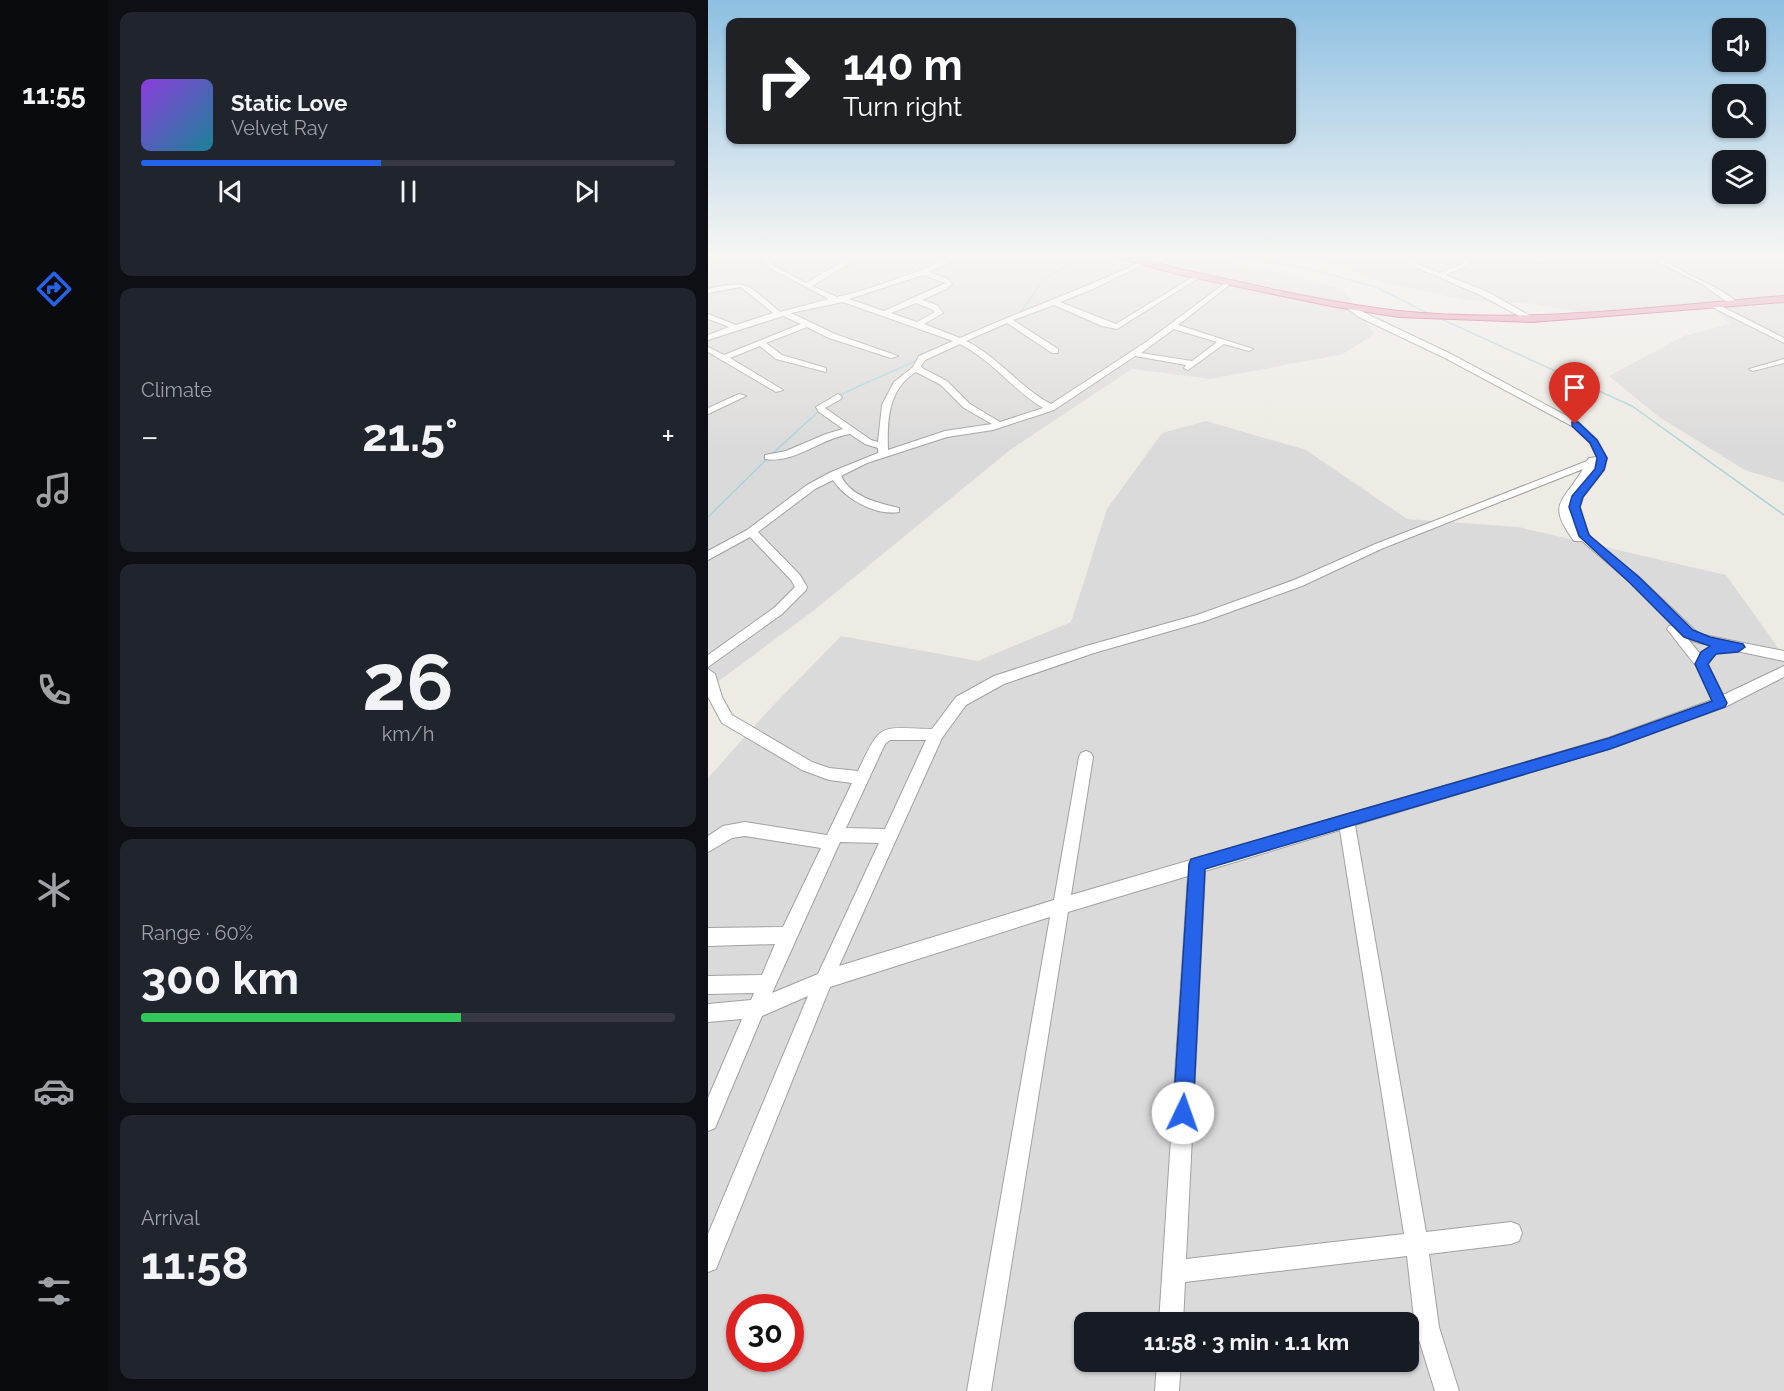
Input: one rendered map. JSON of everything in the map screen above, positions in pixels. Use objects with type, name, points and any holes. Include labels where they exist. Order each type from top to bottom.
[{"type":"street","points":[[718,320],[735,327]]},
{"type":"street","points":[[708,338],[761,320]]},
{"type":"street","points":[[795,320],[832,336],[894,356]]},
{"type":"street","points":[[907,320],[920,323],[961,342],[998,365],[1039,403],[1052,408]]},
{"type":"street","points":[[920,323],[926,320]]},
{"type":"street","points":[[883,450],[885,408],[902,376],[917,368],[922,358],[1007,320],[1055,351]]},
{"type":"street","points":[[1095,320],[1117,327],[1128,320]]},
{"type":"street","points":[[708,556],[751,532],[811,487],[883,450],[945,434],[999,425],[1052,408],[1135,354],[1181,320]]},
{"type":"street","points":[[1360,320],[1462,367],[1573,429],[1597,459]]},
{"type":"street","points":[[1372,320],[1448,356],[1575,424],[1594,442],[1599,470],[1578,496],[1574,507],[1584,536],[1635,580],[1689,634],[1701,640],[1783,658]]},
{"type":"street","points":[[1746,320],[1783,340]]},
{"type":"street","points":[[723,358],[805,325]]},
{"type":"street","points":[[1173,326],[1249,350]]},
{"type":"street","points":[[1135,354],[1191,366],[1223,341]]},
{"type":"street","points":[[762,344],[779,357],[823,370]]},
{"type":"street","points":[[708,349],[779,390]]},
{"type":"street","points":[[1753,369],[1784,361]]},
{"type":"street","points":[[917,368],[944,382],[967,406],[999,425]]},
{"type":"street","points":[[708,411],[742,396]]},
{"type":"street","points":[[838,397],[820,408],[851,431],[883,450]]},
{"type":"street","points":[[768,457],[786,457],[838,432],[851,431]]},
{"type":"street","points":[[1597,459],[1568,494],[1564,508],[1568,524],[1575,537],[1589,551],[1659,613],[1701,664],[1720,703]]},
{"type":"street","points":[[708,1261],[824,980],[936,735],[961,701],[999,680],[1091,649],[1201,618],[1287,587],[1377,547],[1597,459]]},
{"type":"street","points":[[835,474],[837,481],[847,490],[871,504],[895,510]]},
{"type":"street","points":[[708,662],[778,611],[801,587],[796,578],[751,532]]},
{"type":"street","points":[[1701,664],[1706,655],[1713,650],[1738,647]]},
{"type":"street","points":[[708,1013],[757,1009],[824,980],[1060,906],[1610,743],[1720,703],[1784,671]]},
{"type":"street","points":[[708,674],[715,698],[728,719],[807,766],[829,774],[862,778]]},
{"type":"street","points":[[708,1121],[788,935],[880,740],[887,734],[936,735]]},
{"type":"street","points":[[979,1391],[1021,1155],[1086,757]]},
{"type":"street","points":[[1346,820],[1417,1244],[1427,1327],[1447,1391]]},
{"type":"street","points":[[708,845],[729,831],[745,829],[833,839],[890,836]]},
{"type":"street","points":[[1172,1312],[1197,864]]},
{"type":"street","points":[[708,937],[788,935]]},
{"type":"street","points":[[708,985],[767,984]]},
{"type":"street","points":[[1174,1272],[1511,1233]]},
{"type":"street","points":[[1167,1391],[1168,1372]]},
{"type":"shaded area","points":[[708,320],[1364,320],[1374,334],[1343,354],[1211,379],[1132,369],[1010,450],[813,611],[708,689]]},
{"type":"shaded area","points":[[1726,320],[1784,320],[1784,482],[1745,470],[1659,417],[1609,376],[1684,336],[1730,324]]},
{"type":"shaded area","points":[[1206,421],[1306,450],[1407,519],[1518,527],[1726,575],[1784,656],[1784,1391],[708,1391],[708,778],[767,712],[841,636],[978,661],[1071,622],[1107,509],[1162,433]]},
{"type":"waterway","points":[[1443,320],[1632,406],[1784,515]]},
{"type":"waterway","points":[[964,342],[983,333]]},
{"type":"waterway","points":[[837,396],[920,359]]},
{"type":"waterway","points":[[772,454],[819,411]]},
{"type":"waterway","points":[[708,517],[768,458]]},
{"type":"route","points":[[1183,1113],[1197,864],[1610,743],[1720,703],[1701,664],[1706,655],[1713,650],[1738,647],[1695,638],[1689,634],[1635,580],[1589,542],[1579,527],[1574,507],[1578,496],[1599,470],[1602,458],[1594,442],[1575,424]]}]
